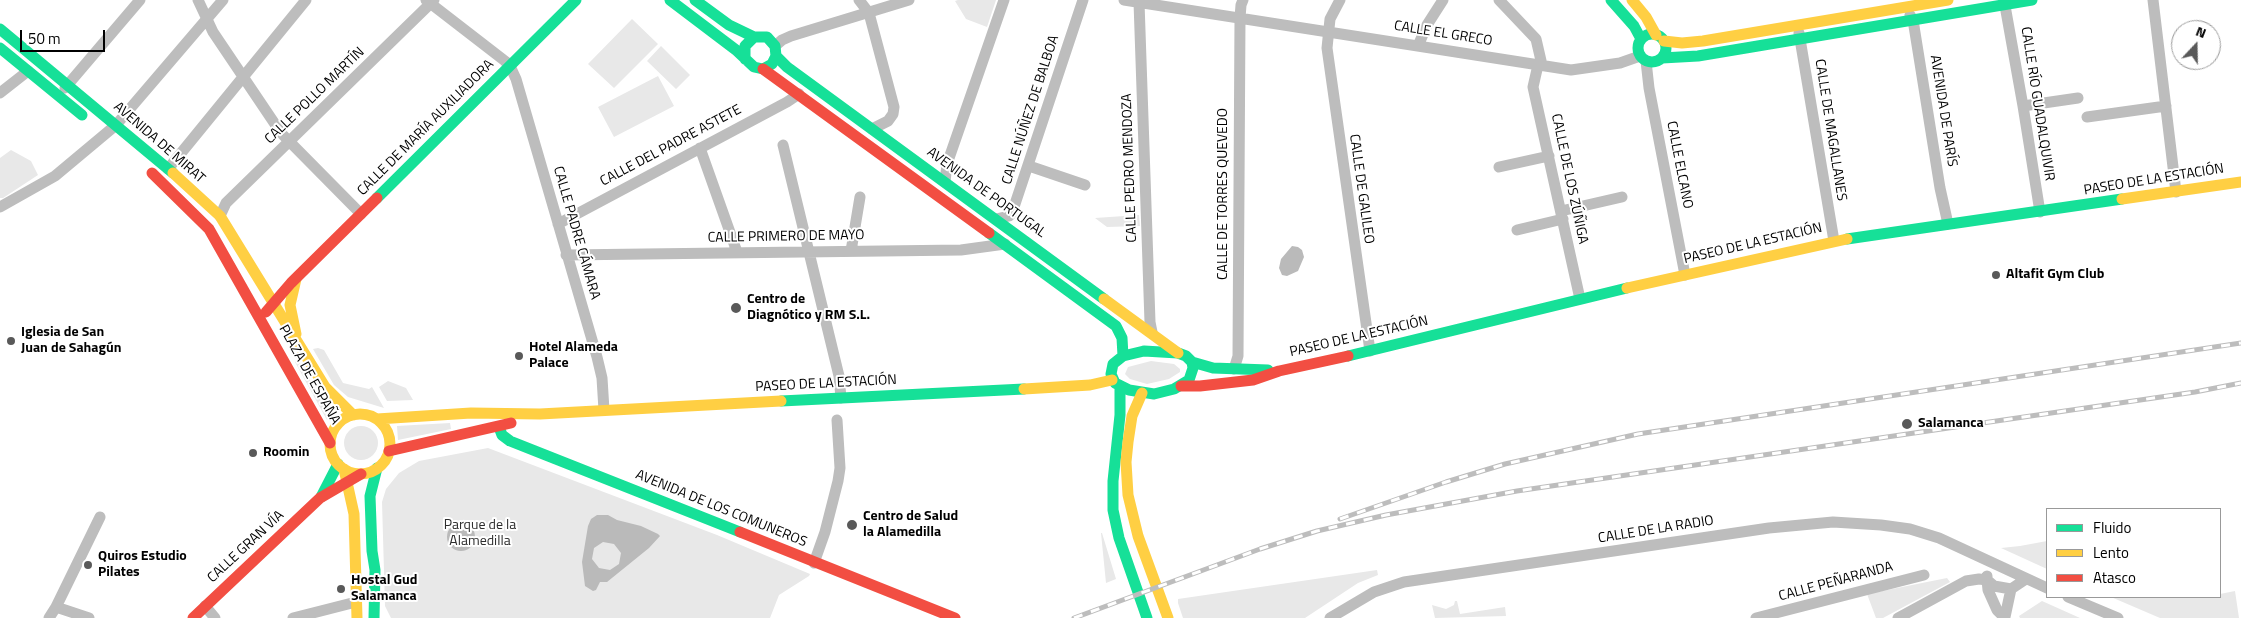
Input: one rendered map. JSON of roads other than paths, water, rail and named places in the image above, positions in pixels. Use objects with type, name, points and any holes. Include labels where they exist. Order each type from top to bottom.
[{"type":"main road","name":"CALLE DE MARÍA AUXILIADORA","points":[[261,321],[272,302],[576,0]]},
{"type":"main road","points":[[670,0],[754,67],[763,68],[1116,326],[1122,338],[1123,356]]},
{"type":"main road","points":[[695,0],[729,25],[754,37],[767,38],[776,51],[772,64],[763,68]]},
{"type":"main road","points":[[1611,0],[1634,26],[1641,39]]},
{"type":"main road","points":[[1632,0],[1666,48],[1662,58]]},
{"type":"main road","points":[[1948,0],[1703,41],[1682,43],[1645,36],[1641,39],[1638,47],[1643,58],[1655,62],[1662,58],[1698,56],[1913,20],[2005,2],[2032,0]]},
{"type":"main road","name":"AVENIDA DE MIRAT","points":[[0,28],[168,169],[220,216],[272,302]]},
{"type":"main road","points":[[745,59],[745,46],[754,37]]},
{"type":"main road","name":"AVENIDA DE MIRAT","points":[[0,48],[103,131]]},
{"type":"main road","name":"AVENIDA DE PORTUGAL","points":[[776,51],[787,67],[1192,362]]},
{"type":"main road","name":"AVENIDA DE MIRAT","points":[[142,164],[209,229],[261,321]]},
{"type":"main road","name":"PASEO DE LA ESTACIÓN","points":[[1142,393],[1154,394],[1181,386],[1244,381],[1580,299],[1834,241],[2241,182]]},
{"type":"main road","points":[[258,280],[275,285],[294,280]]},
{"type":"main road","name":"CALLE DE MARÍA AUXILIADORA","points":[[294,280],[290,297],[290,314],[300,346]]},
{"type":"main road","name":"PLAZA DE ESPAÑA","points":[[272,302],[325,387],[353,415]]},
{"type":"main road","name":"PLAZA DE ESPAÑA","points":[[261,321],[330,444]]},
{"type":"main road","points":[[1147,618],[1119,538],[1113,510],[1112,481],[1120,415],[1116,383],[1111,374],[1113,364],[1123,356],[1144,351],[1178,353]]},
{"type":"main road","points":[[1181,386],[1189,380],[1192,373],[1192,362]]},
{"type":"main road","name":"PASEO DE LA ESTACIÓN","points":[[1192,362],[1213,368],[1279,371]]},
{"type":"main road","points":[[1116,383],[1142,393],[1132,416],[1128,442],[1128,495],[1138,536],[1168,618]]},
{"type":"main road","name":"PASEO DE LA ESTACIÓN","points":[[377,419],[471,413],[540,414],[1116,383]]},
{"type":"main road","name":"PLAZA DE ESPAÑA","points":[[357,618],[354,514],[348,484],[341,466],[331,451],[330,444],[332,434],[344,418],[365,414],[377,419]]},
{"type":"main road","points":[[499,427],[510,414]]},
{"type":"main road","name":"PASEO DE LA ESTACIÓN","points":[[389,451],[499,427],[540,414]]},
{"type":"main road","points":[[341,466],[361,474],[377,468],[385,461],[389,451],[389,439],[385,427],[377,419]]},
{"type":"main road","name":"AVENIDA DE LOS COMUNEROS","points":[[499,427],[502,435],[510,441],[955,618]]},
{"type":"main road","name":"CALLE GRAN VÍA","points":[[193,618],[320,498],[341,466]]},
{"type":"main road","points":[[374,618],[375,570],[372,551],[370,496],[377,468]]},
{"type":"main road","name":"CALLE GRAN VÍA","points":[[320,498],[348,484],[361,474]]},
{"type":"main road","points":[[320,498],[346,502],[354,514]]},
{"type":"street","points":[[59,96],[140,0]]},
{"type":"street","points":[[0,207],[61,170],[103,131],[116,125],[223,0]]},
{"type":"street","points":[[168,169],[306,0]]},
{"type":"street","points":[[859,0],[869,13],[894,107],[893,114],[888,121],[872,129]]},
{"type":"street","points":[[776,51],[782,40],[790,36],[909,0]]},
{"type":"street","points":[[945,182],[947,164],[1004,0]]},
{"type":"street","name":"CALLE NÚÑEZ DE BALBOA","points":[[996,219],[1009,216],[1012,212],[1083,0]]},
{"type":"street","name":"CALLE EL GRECO","points":[[1124,0],[1171,3],[1240,18],[1327,30],[1540,65],[1579,69],[1643,58]]},
{"type":"street","name":"CALLE DE TORRES QUEVEDO","points":[[1234,369],[1238,356],[1240,5],[1243,0]]},
{"type":"street","points":[[1327,30],[1331,15],[1340,0]]},
{"type":"street","points":[[1418,46],[1427,25],[1443,0]]},
{"type":"street","points":[[1499,0],[1536,39],[1540,65]]},
{"type":"street","points":[[2153,0],[2176,192]]},
{"type":"street","points":[[198,1],[206,20],[289,143],[361,214]]},
{"type":"street","points":[[430,1],[510,66]]},
{"type":"street","name":"CALLE POLLO MARTÍN","points":[[220,216],[226,203],[289,143],[430,1]]},
{"type":"street","name":"CALLE PEDRO MENDOZA","points":[[1139,2],[1150,322],[1152,332]]},
{"type":"street","name":"CALLE RÍO GUADALQUIVIR","points":[[2005,2],[2040,212]]},
{"type":"street","points":[[1901,8],[1909,13],[1913,20]]},
{"type":"street","name":"AVENIDA DE PARÍS","points":[[1913,20],[1940,188],[1948,224]]},
{"type":"street","name":"CALLE DE MAGALLANES","points":[[1803,25],[1799,33],[1834,241]]},
{"type":"street","name":"CALLE DE GALILEO","points":[[1327,30],[1327,48],[1370,351]]},
{"type":"street","name":"CALLE ELCANO","points":[[1643,58],[1685,275]]},
{"type":"street","name":"CALLE DE LOS ZÚÑIGA","points":[[1540,65],[1533,87],[1580,299]]},
{"type":"street","name":"CALLE PADRE CÁMARA","points":[[510,66],[521,90],[601,374],[604,410]]},
{"type":"street","points":[[0,93],[28,72]]},
{"type":"street","name":"CALLE DEL PADRE ASTETE","points":[[558,224],[799,94]]},
{"type":"street","points":[[2023,106],[2078,98]]},
{"type":"street","points":[[2087,117],[2166,106]]},
{"type":"street","points":[[783,144],[838,376],[841,398]]},
{"type":"street","points":[[700,148],[736,252]]},
{"type":"street","points":[[1499,167],[1549,156]]},
{"type":"street","points":[[1028,166],[1085,185]]},
{"type":"street","points":[[851,251],[860,197]]},
{"type":"street","points":[[1517,230],[1622,197]]},
{"type":"street","name":"CALLE PRIMERO DE MAYO","points":[[566,255],[961,250],[1005,244]]},
{"type":"street","points":[[814,562],[825,532],[838,481],[840,468],[837,420]]},
{"type":"street","points":[[49,618],[100,517]]},
{"type":"street","name":"CALLE DE LA RADIO","points":[[1330,618],[1374,592],[1404,582],[1797,525],[1833,522],[1899,526],[1939,538],[2046,588]]},
{"type":"street","points":[[1988,562],[1986,572],[1988,590],[1997,610],[2005,618]]},
{"type":"street","name":"CALLE PEÑARANDA","points":[[1761,618],[1924,575]]},
{"type":"street","points":[[1898,618],[1966,581],[1973,579],[1987,580],[1994,586],[2011,589],[2026,579]]},
{"type":"street","points":[[2005,618],[2011,589]]},
{"type":"street","points":[[293,618],[356,597],[374,618]]},
{"type":"street","points":[[2070,598],[2118,618]]},
{"type":"street","points":[[205,606],[215,618]]},
{"type":"street","points":[[56,607],[89,618]]},
{"type":"railway","points":[[1340,519],[1446,482],[1505,464],[1638,434],[2241,343]]},
{"type":"railway","points":[[1074,618],[1260,549],[1317,531],[1386,515],[1517,491],[2195,392],[2241,383]]},
{"type":"place","name":"Altafit Gym Club","points":[[1996,275]]},
{"type":"place","name":"Centro de Diagnótico y RM S.L.","points":[[736,308]]},
{"type":"place","name":"Iglesia de San Juan de Sahagún","points":[[11,341]]},
{"type":"place","name":"Hotel Alameda Palace","points":[[519,356]]},
{"type":"place","name":"Salamanca","points":[[1907,424]]},
{"type":"place","name":"Roomin","points":[[253,453]]},
{"type":"place","name":"Centro de Salud la Alamedilla","points":[[852,525]]},
{"type":"place","name":"Quiros Estudio Pilates","points":[[88,565]]},
{"type":"place","name":"Hostal Gud Salamanca","points":[[341,589]]},
{"type":"park label","name":"Parque de la Alamedilla","points":[[480,534]]}]
